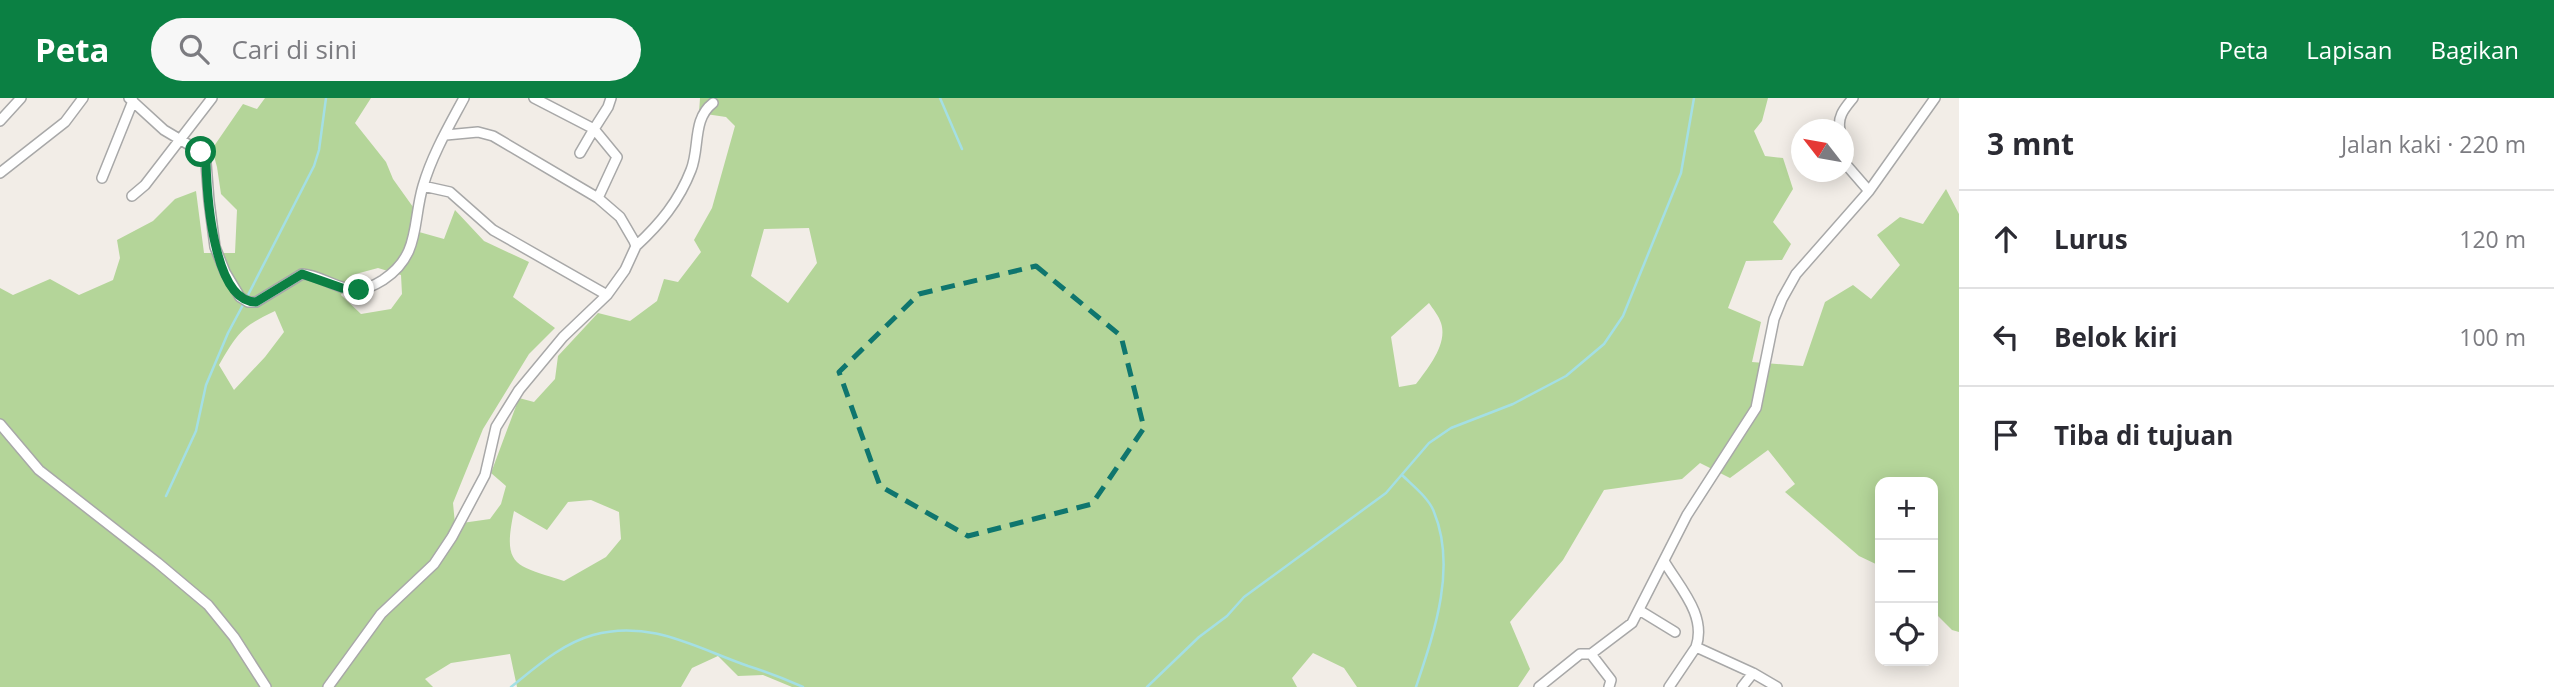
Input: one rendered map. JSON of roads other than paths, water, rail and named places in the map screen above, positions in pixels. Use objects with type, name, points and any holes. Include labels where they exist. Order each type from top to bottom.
[{"type":"street","points":[[0,121],[21,98]]},
{"type":"street","points":[[0,173],[65,122],[83,98]]},
{"type":"street","points":[[132,196],[145,185],[212,98]]},
{"type":"street","points":[[102,178],[131,99],[160,127],[201,152],[206,163],[215,247],[225,272],[244,300],[256,302],[302,274],[342,288],[359,290],[374,286],[394,273],[411,251],[423,186],[434,155],[464,98]]},
{"type":"street","points":[[534,98],[594,129],[617,157],[598,198]]},
{"type":"street","points":[[580,153],[611,98]]},
{"type":"street","points":[[1839,119],[1853,98]]},
{"type":"street","points":[[1539,687],[1580,654],[1591,654],[1626,629],[1639,610],[1705,485],[1756,408],[1774,319],[1788,286],[1869,191],[1935,98]]},
{"type":"street","points":[[328,687],[381,614],[434,564],[452,537],[485,475],[496,426],[519,390],[563,337],[607,295],[625,270],[636,246],[666,216],[692,167],[696,138],[703,116],[713,103]]},
{"type":"street","points":[[446,135],[478,132],[493,136],[598,198],[620,217],[636,246]]},
{"type":"street","points":[[1854,174],[1869,191]]},
{"type":"street","points":[[423,186],[450,192],[493,230],[607,295]]},
{"type":"street","points":[[0,424],[49,478],[208,605],[234,637],[266,687]]},
{"type":"street","points":[[1664,561],[1695,611],[1699,639],[1669,687]]},
{"type":"street","points":[[1639,610],[1675,632]]},
{"type":"street","points":[[1696,647],[1777,687]]},
{"type":"street","points":[[1591,654],[1609,675],[1609,687]]},
{"type":"street","points":[[1742,687],[1753,673]]},
{"type":"waterway","points":[[247,297],[314,166],[319,150],[326,98]]},
{"type":"waterway","points":[[940,98],[962,149]]},
{"type":"waterway","points":[[1147,687],[1199,637],[1227,616],[1244,597],[1386,493],[1429,443],[1451,428],[1513,404],[1566,376],[1604,344],[1623,316],[1681,173],[1694,98]]},
{"type":"waterway","points":[[166,496],[196,431],[206,385],[244,303]]},
{"type":"waterway","points":[[1402,475],[1432,507],[1441,533],[1443,555],[1443,578],[1436,623],[1416,687]]},
{"type":"waterway","points":[[511,687],[570,644],[593,635],[614,631],[653,633],[672,638],[803,687]]}]
